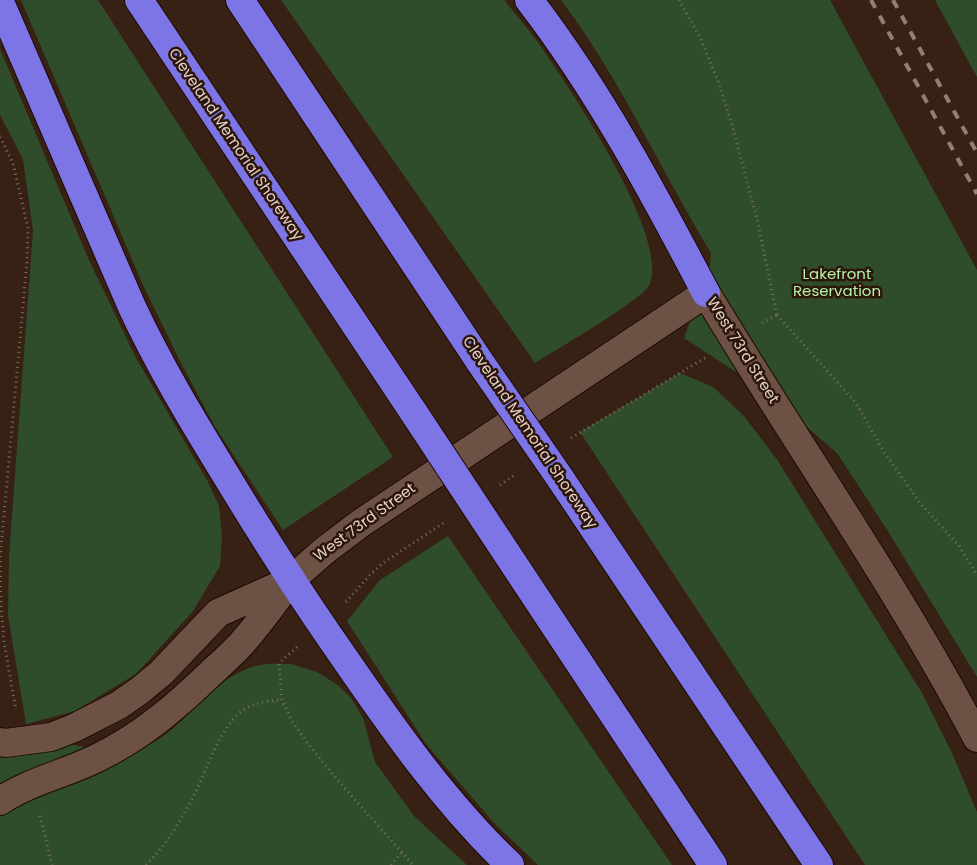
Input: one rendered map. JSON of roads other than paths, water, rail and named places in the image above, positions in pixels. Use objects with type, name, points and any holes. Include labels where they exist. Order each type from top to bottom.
[{"type":"highway","name":"Cleveland Memorial Shoreway","points":[[139,0],[713,865]]},
{"type":"highway","name":"Cleveland Memorial Shoreway","points":[[240,0],[480,362],[560,478],[819,865]]},
{"type":"highway","points":[[529,0],[580,72],[614,125],[648,183],[706,292]]},
{"type":"highway","points":[[0,2],[153,353],[212,454],[291,580],[427,774],[462,816],[510,865]]},
{"type":"street","name":"West 73rd Street","points":[[0,801],[32,784],[97,759],[151,726],[179,704],[242,643],[291,580],[324,551],[361,523],[706,292],[893,591],[942,672],[977,738]]},
{"type":"street","name":"West 73rd Street","points":[[0,742],[6,743],[51,736],[96,718],[139,691],[161,673],[218,613],[291,580]]},
{"type":"railway","points":[[871,0],[977,194]]},
{"type":"railway","points":[[893,0],[977,153]]},
{"type":"park label","name":"Lakefront Reservation","points":[[837,284]]}]
